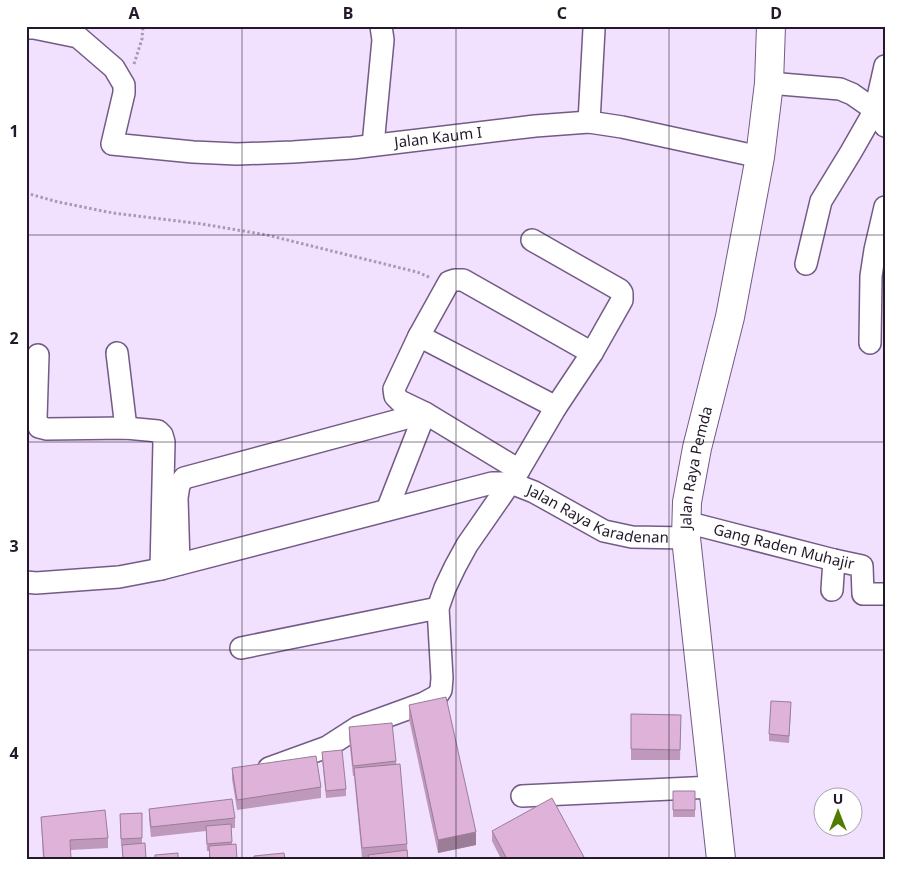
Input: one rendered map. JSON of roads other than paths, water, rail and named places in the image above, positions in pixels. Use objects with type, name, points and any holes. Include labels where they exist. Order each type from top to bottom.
[{"type":"main road","name":"Jalan Raya Pemda","points":[[722,859],[686,530],[687,502],[697,448],[730,317],[760,157],[769,83],[771,26]]},
{"type":"street","points":[[372,145],[382,40],[381,26]]},
{"type":"street","name":"Jalan Kaum I","points":[[26,28],[78,37],[114,68],[124,85],[124,93],[112,144],[193,152],[237,154],[293,152],[589,122],[760,157]]},
{"type":"street","points":[[589,122],[594,30]]},
{"type":"street","points":[[806,264],[821,201],[851,152],[880,118],[885,66]]},
{"type":"street","points":[[769,83],[840,89],[852,94],[880,118]]},
{"type":"street","points":[[870,343],[871,276],[885,207]]},
{"type":"street","points":[[261,771],[327,747],[358,727],[424,703],[437,696],[441,690],[438,608],[455,566],[467,545],[515,477],[556,407],[592,353],[622,300],[622,292],[620,290],[532,240]]},
{"type":"street","points":[[556,407],[419,336],[449,282],[463,280],[592,353]]},
{"type":"street","name":"Jalan Raya Karadenan","points":[[419,336],[394,389],[395,396],[400,401],[425,413],[534,492],[604,531],[632,537],[686,530]]},
{"type":"street","points":[[117,353],[126,428]]},
{"type":"street","points":[[38,355],[36,420],[39,427],[47,429],[126,428],[158,431],[162,435],[164,442],[170,567]]},
{"type":"street","points":[[387,510],[425,413]]},
{"type":"street","points":[[170,567],[179,485],[184,478],[425,413]]},
{"type":"street","points":[[26,582],[119,578],[170,567],[515,477]]},
{"type":"street","name":"Gang Raden Muhajir","points":[[686,530],[862,566],[863,594],[885,594]]},
{"type":"street","points":[[832,590],[834,560]]},
{"type":"street","points":[[241,648],[438,608]]},
{"type":"street","points":[[522,796],[713,786]]}]
